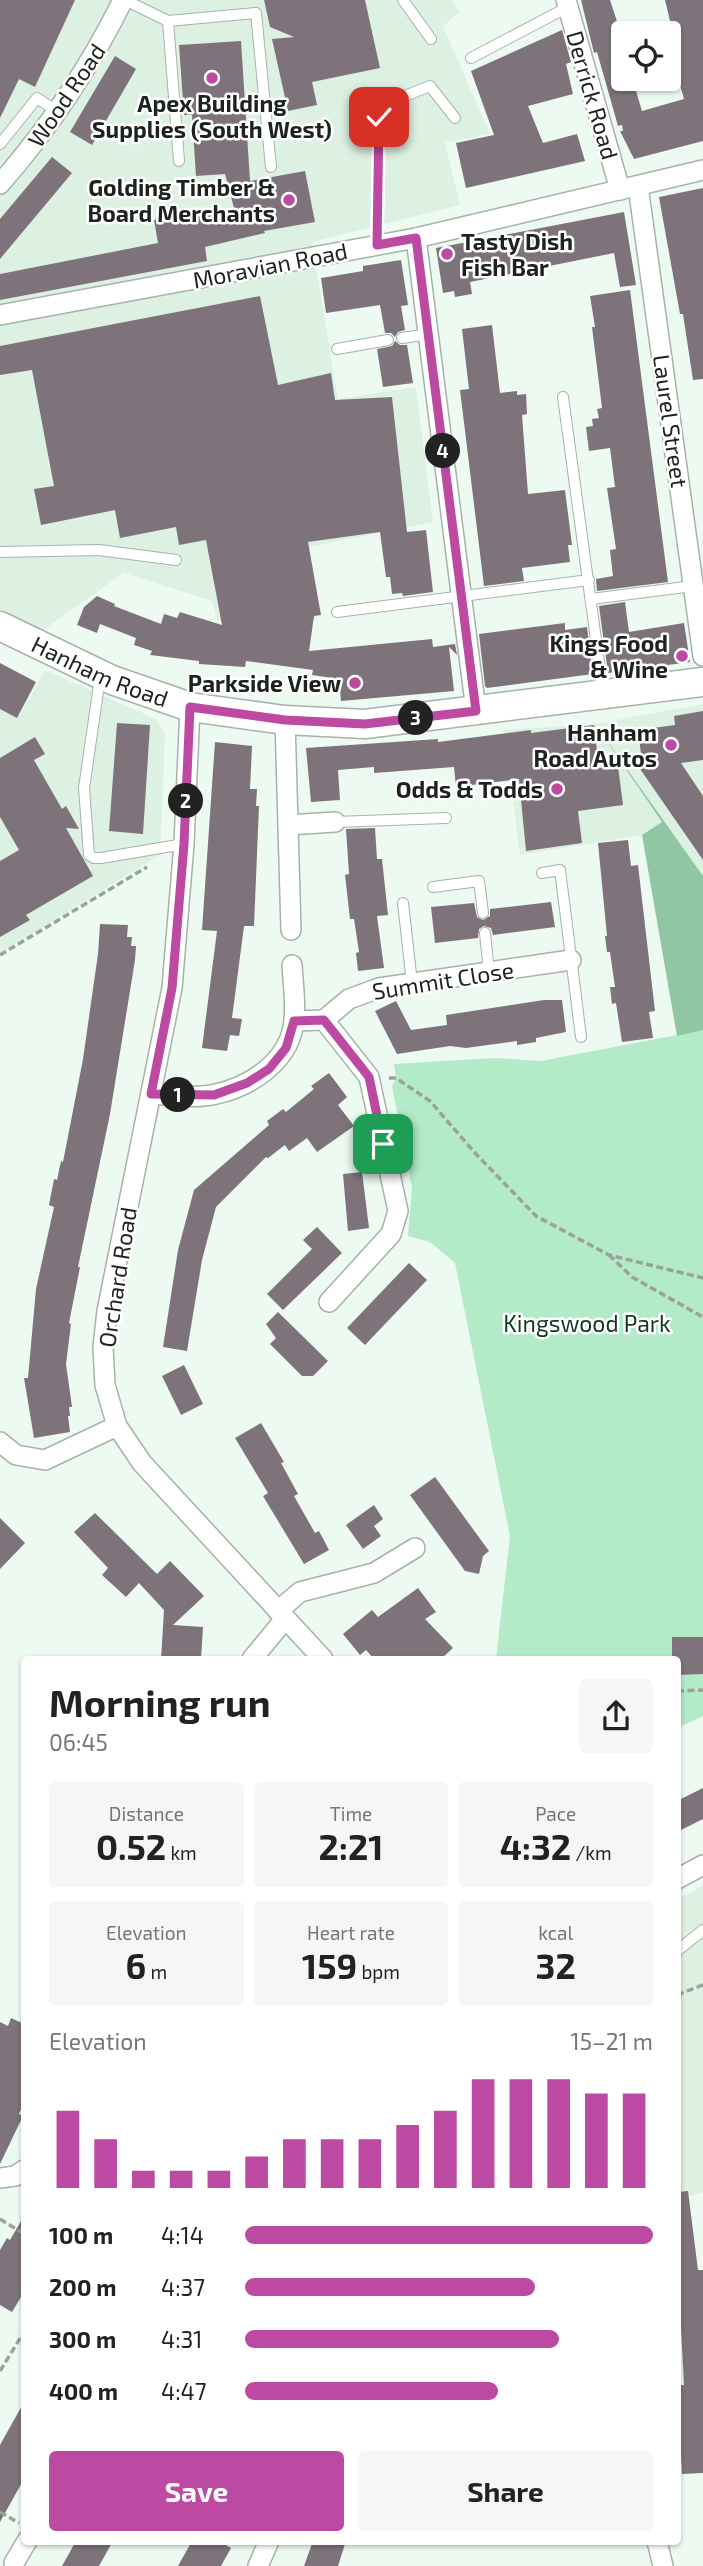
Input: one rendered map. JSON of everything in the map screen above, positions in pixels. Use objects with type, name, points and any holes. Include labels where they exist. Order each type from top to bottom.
[{"type":"main road","name":"Hanham Road","points":[[0,626],[101,675],[190,707],[285,720],[365,724],[703,682]]},
{"type":"street","name":"Wood Road","points":[[0,184],[29,151],[58,111],[101,45],[124,0]]},
{"type":"street","name":"Derrick Road","points":[[567,4],[629,188]]},
{"type":"street","name":"Moravian Road","points":[[0,315],[416,238],[703,170]]},
{"type":"street","name":"Laurel Street","points":[[629,188],[703,656]]},
{"type":"street","points":[[416,238],[476,711]]},
{"type":"street","name":"Orchard Road","points":[[190,707],[184,844],[172,988],[107,1311],[103,1347],[105,1385],[117,1426],[142,1463],[320,1656]]},
{"type":"street","points":[[285,720],[291,930]]},
{"type":"street","points":[[288,825],[335,822]]},
{"type":"street","name":"Summit Close","points":[[324,1020],[336,1008],[364,993],[412,983],[570,960]]},
{"type":"street","points":[[151,1094],[214,1095],[247,1083],[269,1069],[286,1048],[294,1021],[292,965]]},
{"type":"street","points":[[294,1021],[324,1020],[369,1077],[398,1211],[391,1234],[329,1302]]},
{"type":"street","points":[[0,1442],[16,1455],[45,1460],[117,1426]]},
{"type":"street","points":[[254,1656],[300,1592],[374,1573],[415,1548]]},
{"type":"street","points":[[681,1877],[703,1865]]},
{"type":"street","points":[[0,2178],[15,2176],[21,2172]]},
{"type":"street","points":[[14,2563],[25,2545]]},
{"type":"street","points":[[258,2566],[268,2545]]},
{"type":"street","points":[[658,2545],[663,2566]]},
{"type":"lane","points":[[124,0],[168,21],[256,13],[271,167]]},
{"type":"lane","points":[[403,0],[431,39]]},
{"type":"lane","points":[[471,58],[567,4]]},
{"type":"lane","points":[[168,21],[179,161]]},
{"type":"lane","points":[[377,245],[379,109],[387,103],[430,86],[455,118]]},
{"type":"lane","points":[[0,144],[37,98],[58,111]]},
{"type":"lane","points":[[402,338],[429,334]]},
{"type":"lane","points":[[337,349],[388,340]]},
{"type":"lane","points":[[563,397],[604,695]]},
{"type":"lane","points":[[0,552],[99,550],[176,560]]},
{"type":"lane","points":[[337,612],[589,580]]},
{"type":"lane","points":[[591,599],[693,586]]},
{"type":"lane","points":[[101,675],[84,788],[89,855],[101,858],[184,844]]},
{"type":"lane","points":[[335,822],[446,818]]},
{"type":"lane","points":[[542,873],[560,870],[581,1037]]},
{"type":"lane","points":[[433,887],[479,881],[483,913]]},
{"type":"lane","points":[[402,903],[412,983]]},
{"type":"lane","points":[[485,933],[489,972]]},
{"type":"lane","points":[[681,1948],[703,1930]]},
{"type":"path","points":[[0,955],[150,865]]},
{"type":"path","points":[[369,1077],[396,1078],[430,1101],[475,1153],[536,1216],[609,1255],[703,1278]]},
{"type":"path","points":[[609,1255],[632,1277],[703,1317]]},
{"type":"path","points":[[681,1691],[703,1690]]},
{"type":"path","points":[[681,1994],[703,1985]]},
{"type":"path","points":[[0,2219],[21,2232]]},
{"type":"path","points":[[0,2371],[21,2337]]},
{"type":"path","points":[[0,2512],[21,2525]]},
{"type":"shaded area","points":[[0,0],[452,0],[460,12],[443,26],[490,134],[445,143],[460,205],[312,242],[338,399],[416,387],[433,522],[305,548],[317,618],[266,627],[217,620],[212,601],[124,573],[43,630],[0,610]]},
{"type":"shaded area","points":[[45,670],[156,719],[165,734],[160,855],[0,953],[0,707],[20,715]]},
{"type":"shaded area","points":[[703,704],[703,876],[620,760],[662,822],[642,835],[520,855],[504,730],[595,724]]},
{"type":"shaded area","points":[[703,1886],[703,2192],[681,2199],[681,1897]]},
{"type":"green space","points":[[595,724],[703,876],[703,1030],[677,1036],[642,835],[662,822]]},
{"type":"green space","name":"Kingswood Park","points":[[703,1030],[703,1716],[681,1726],[681,1656],[496,1656],[510,1536],[455,1263],[430,1242],[408,1236],[412,1188],[392,1086],[396,1078],[394,1064],[495,1058],[541,1061]]},
{"type":"building","points":[[0,0],[75,0],[35,87],[19,79],[0,118]]},
{"type":"building","points":[[264,0],[365,0],[380,68],[312,82],[317,105],[288,111],[272,39],[294,37],[270,27]]},
{"type":"building","points":[[581,0],[610,0],[617,21],[611,21],[611,91],[636,91],[642,111],[684,99],[681,88],[681,21],[670,21],[665,0],[703,0],[703,141],[634,159],[620,131],[623,131],[622,125],[618,126],[597,52],[594,53]]},
{"type":"building","points":[[562,30],[571,62],[566,64],[573,94],[528,106],[543,143],[577,134],[585,161],[466,188],[456,143],[494,135],[471,71]]},
{"type":"building","points":[[241,41],[250,181],[305,171],[315,222],[264,231],[265,233],[205,247],[207,261],[0,300],[0,274],[158,243],[154,220],[192,217],[234,208],[225,174],[196,176],[192,115],[184,115],[179,45]]},
{"type":"building","points":[[115,56],[136,69],[92,145],[70,132]]},
{"type":"building","points":[[52,157],[72,173],[0,259],[0,219]]},
{"type":"building","points":[[703,188],[703,379],[693,380],[683,314],[680,314],[659,197]]},
{"type":"building","points":[[624,212],[636,285],[620,287],[614,253],[470,282],[472,294],[455,297],[454,291],[443,293],[436,248]]},
{"type":"building","points":[[401,260],[408,305],[401,306],[405,330],[398,332],[395,337],[391,333],[385,333],[380,305],[326,313],[321,278],[363,271],[363,266]]},
{"type":"building","points":[[630,290],[668,582],[597,591],[596,579],[613,576],[610,550],[616,549],[607,488],[615,487],[610,448],[589,451],[586,427],[593,426],[592,419],[599,418],[597,409],[602,408],[590,296]]},
{"type":"building","points":[[260,296],[278,385],[331,373],[335,400],[392,397],[407,532],[426,530],[433,592],[403,596],[402,593],[392,594],[390,577],[386,577],[380,532],[308,542],[321,615],[314,616],[309,651],[432,639],[433,647],[455,644],[457,655],[449,647],[454,691],[341,701],[339,679],[312,675],[313,670],[246,661],[245,667],[199,664],[199,661],[150,655],[152,651],[134,645],[136,638],[100,624],[97,633],[77,625],[84,607],[97,596],[115,604],[114,606],[161,624],[164,614],[177,618],[180,612],[222,625],[206,540],[179,545],[176,527],[120,538],[115,510],[41,525],[34,489],[54,486],[32,370],[0,375],[0,346]]},
{"type":"building","points":[[492,325],[500,393],[517,391],[517,395],[526,394],[527,414],[522,415],[528,494],[565,490],[572,545],[568,545],[570,562],[522,568],[524,581],[484,586],[460,390],[469,389],[462,329]]},
{"type":"building","points":[[395,341],[400,345],[407,345],[413,383],[383,387],[377,349],[392,346]]},
{"type":"building","points":[[625,602],[629,632],[684,623],[690,662],[608,673],[599,606]]},
{"type":"building","points":[[565,623],[565,630],[587,627],[593,674],[487,688],[485,686],[479,634]]},
{"type":"building","points":[[0,663],[36,682],[17,718],[0,709]]},
{"type":"building","points":[[703,711],[703,760],[681,763],[703,796],[703,860],[636,763],[642,762],[638,730],[675,725],[674,716]]},
{"type":"building","points":[[117,723],[150,725],[143,834],[109,831]]},
{"type":"building","points":[[594,725],[599,768],[618,766],[623,805],[578,811],[582,843],[526,851],[519,779],[456,787],[454,767],[374,773],[374,767],[338,770],[340,800],[311,802],[306,748],[438,739],[438,742]]},
{"type":"building","points":[[35,737],[45,754],[34,760],[62,809],[66,806],[79,829],[66,828],[93,876],[26,915],[30,920],[0,937],[0,861],[19,850],[0,817],[0,758]]},
{"type":"building","points":[[215,742],[252,746],[250,789],[257,789],[256,806],[259,806],[254,926],[244,926],[232,1018],[242,1019],[239,1036],[230,1035],[227,1051],[202,1048],[217,931],[202,930]]},
{"type":"building","points":[[375,828],[377,859],[382,859],[388,915],[377,916],[384,968],[358,971],[356,953],[359,952],[354,919],[350,919],[345,875],[349,874],[346,829]]},
{"type":"building","points":[[628,840],[631,866],[638,865],[655,1011],[649,1012],[653,1038],[622,1042],[616,1003],[612,1004],[610,987],[615,987],[605,936],[598,843]]},
{"type":"building","points":[[551,902],[555,927],[493,935],[491,928],[484,926],[479,929],[478,938],[435,943],[431,907],[474,903],[477,917],[483,920],[490,916],[490,909]]},
{"type":"building","points":[[100,924],[128,925],[127,937],[132,937],[131,946],[136,946],[135,960],[110,1114],[69,1323],[66,1364],[72,1407],[69,1407],[68,1416],[70,1432],[34,1438],[24,1378],[28,1378],[36,1289],[54,1207],[49,1205],[54,1179],[57,1180],[61,1161],[63,1162],[83,1059]]},
{"type":"building","points":[[544,1000],[562,1000],[566,1032],[517,1045],[517,1041],[466,1048],[450,1046],[397,1054],[375,1011],[396,1001],[411,1030],[447,1025],[446,1015]]},
{"type":"building","points":[[329,1073],[347,1097],[338,1105],[354,1126],[317,1152],[307,1138],[289,1151],[285,1145],[266,1157],[216,1207],[202,1260],[187,1351],[163,1347],[178,1250],[194,1190],[269,1125],[267,1121],[283,1109],[286,1112],[314,1089],[311,1086]]},
{"type":"building","points":[[362,1172],[369,1228],[348,1231],[343,1174]]},
{"type":"building","points":[[317,1227],[342,1253],[283,1310],[267,1294],[312,1249],[303,1240]]},
{"type":"building","points":[[409,1263],[427,1280],[365,1345],[347,1328]]},
{"type":"building","points":[[278,1312],[328,1361],[313,1376],[302,1376],[270,1344],[276,1338],[266,1324]]},
{"type":"building","points":[[184,1365],[203,1404],[181,1415],[162,1376]]},
{"type":"building","points":[[261,1423],[284,1462],[281,1463],[298,1494],[294,1496],[315,1533],[319,1531],[329,1550],[304,1564],[263,1496],[268,1493],[235,1438]]},
{"type":"building","points":[[435,1477],[489,1551],[483,1556],[479,1574],[465,1571],[410,1495]]},
{"type":"building","points":[[374,1505],[383,1519],[374,1526],[381,1536],[363,1549],[346,1525]]},
{"type":"building","points":[[95,1513],[157,1574],[170,1561],[204,1596],[173,1625],[203,1627],[201,1656],[161,1656],[164,1610],[139,1583],[126,1597],[102,1575],[108,1568],[74,1532]]},
{"type":"building","points":[[0,1518],[25,1543],[0,1569]]},
{"type":"building","points":[[418,1588],[436,1612],[425,1619],[453,1648],[444,1656],[371,1656],[366,1650],[360,1655],[343,1634],[372,1610],[378,1617]]},
{"type":"building","points":[[672,1637],[703,1637],[703,1674],[681,1675],[681,1656],[672,1656]]},
{"type":"building","points":[[703,1788],[703,1819],[681,1830],[681,1799]]},
{"type":"building","points":[[11,2018],[21,2023],[21,2120],[0,2164],[0,2022],[8,2026]]},
{"type":"building","points":[[688,2191],[698,2270],[703,2270],[703,2473],[682,2474],[681,2385],[684,2385],[681,2192]]},
{"type":"building","points":[[21,2221],[21,2297],[12,2312],[0,2305],[0,2250],[7,2238],[10,2240]]},
{"type":"building","points":[[21,2407],[21,2484],[0,2522],[0,2445]]},
{"type":"building","points":[[74,2545],[111,2545],[99,2566],[62,2566]]},
{"type":"building","points":[[190,2545],[226,2545],[231,2548],[221,2566],[178,2566]]},
{"type":"building","points":[[312,2545],[345,2545],[338,2566],[304,2566]]},
{"type":"place","name":"Apex Building Supplies (South West)","points":[[212,78]]},
{"type":"place","name":"Golding Timber & Board Merchants","points":[[289,200]]},
{"type":"place","name":"Tasty Dish Fish Bar","points":[[447,254]]},
{"type":"place","name":"Kings Food & Wine","points":[[682,656]]},
{"type":"place","name":"Parkside View","points":[[355,683]]},
{"type":"place","name":"Hanham Road Autos","points":[[671,745]]},
{"type":"place","name":"Odds & Todds","points":[[557,789]]},
{"type":"route","points":[[379,117],[377,245],[416,238],[476,711],[365,724],[285,720],[190,707],[184,844],[172,988],[151,1094],[214,1095],[247,1083],[269,1069],[286,1048],[294,1021],[324,1020],[369,1077],[383,1144]]}]
